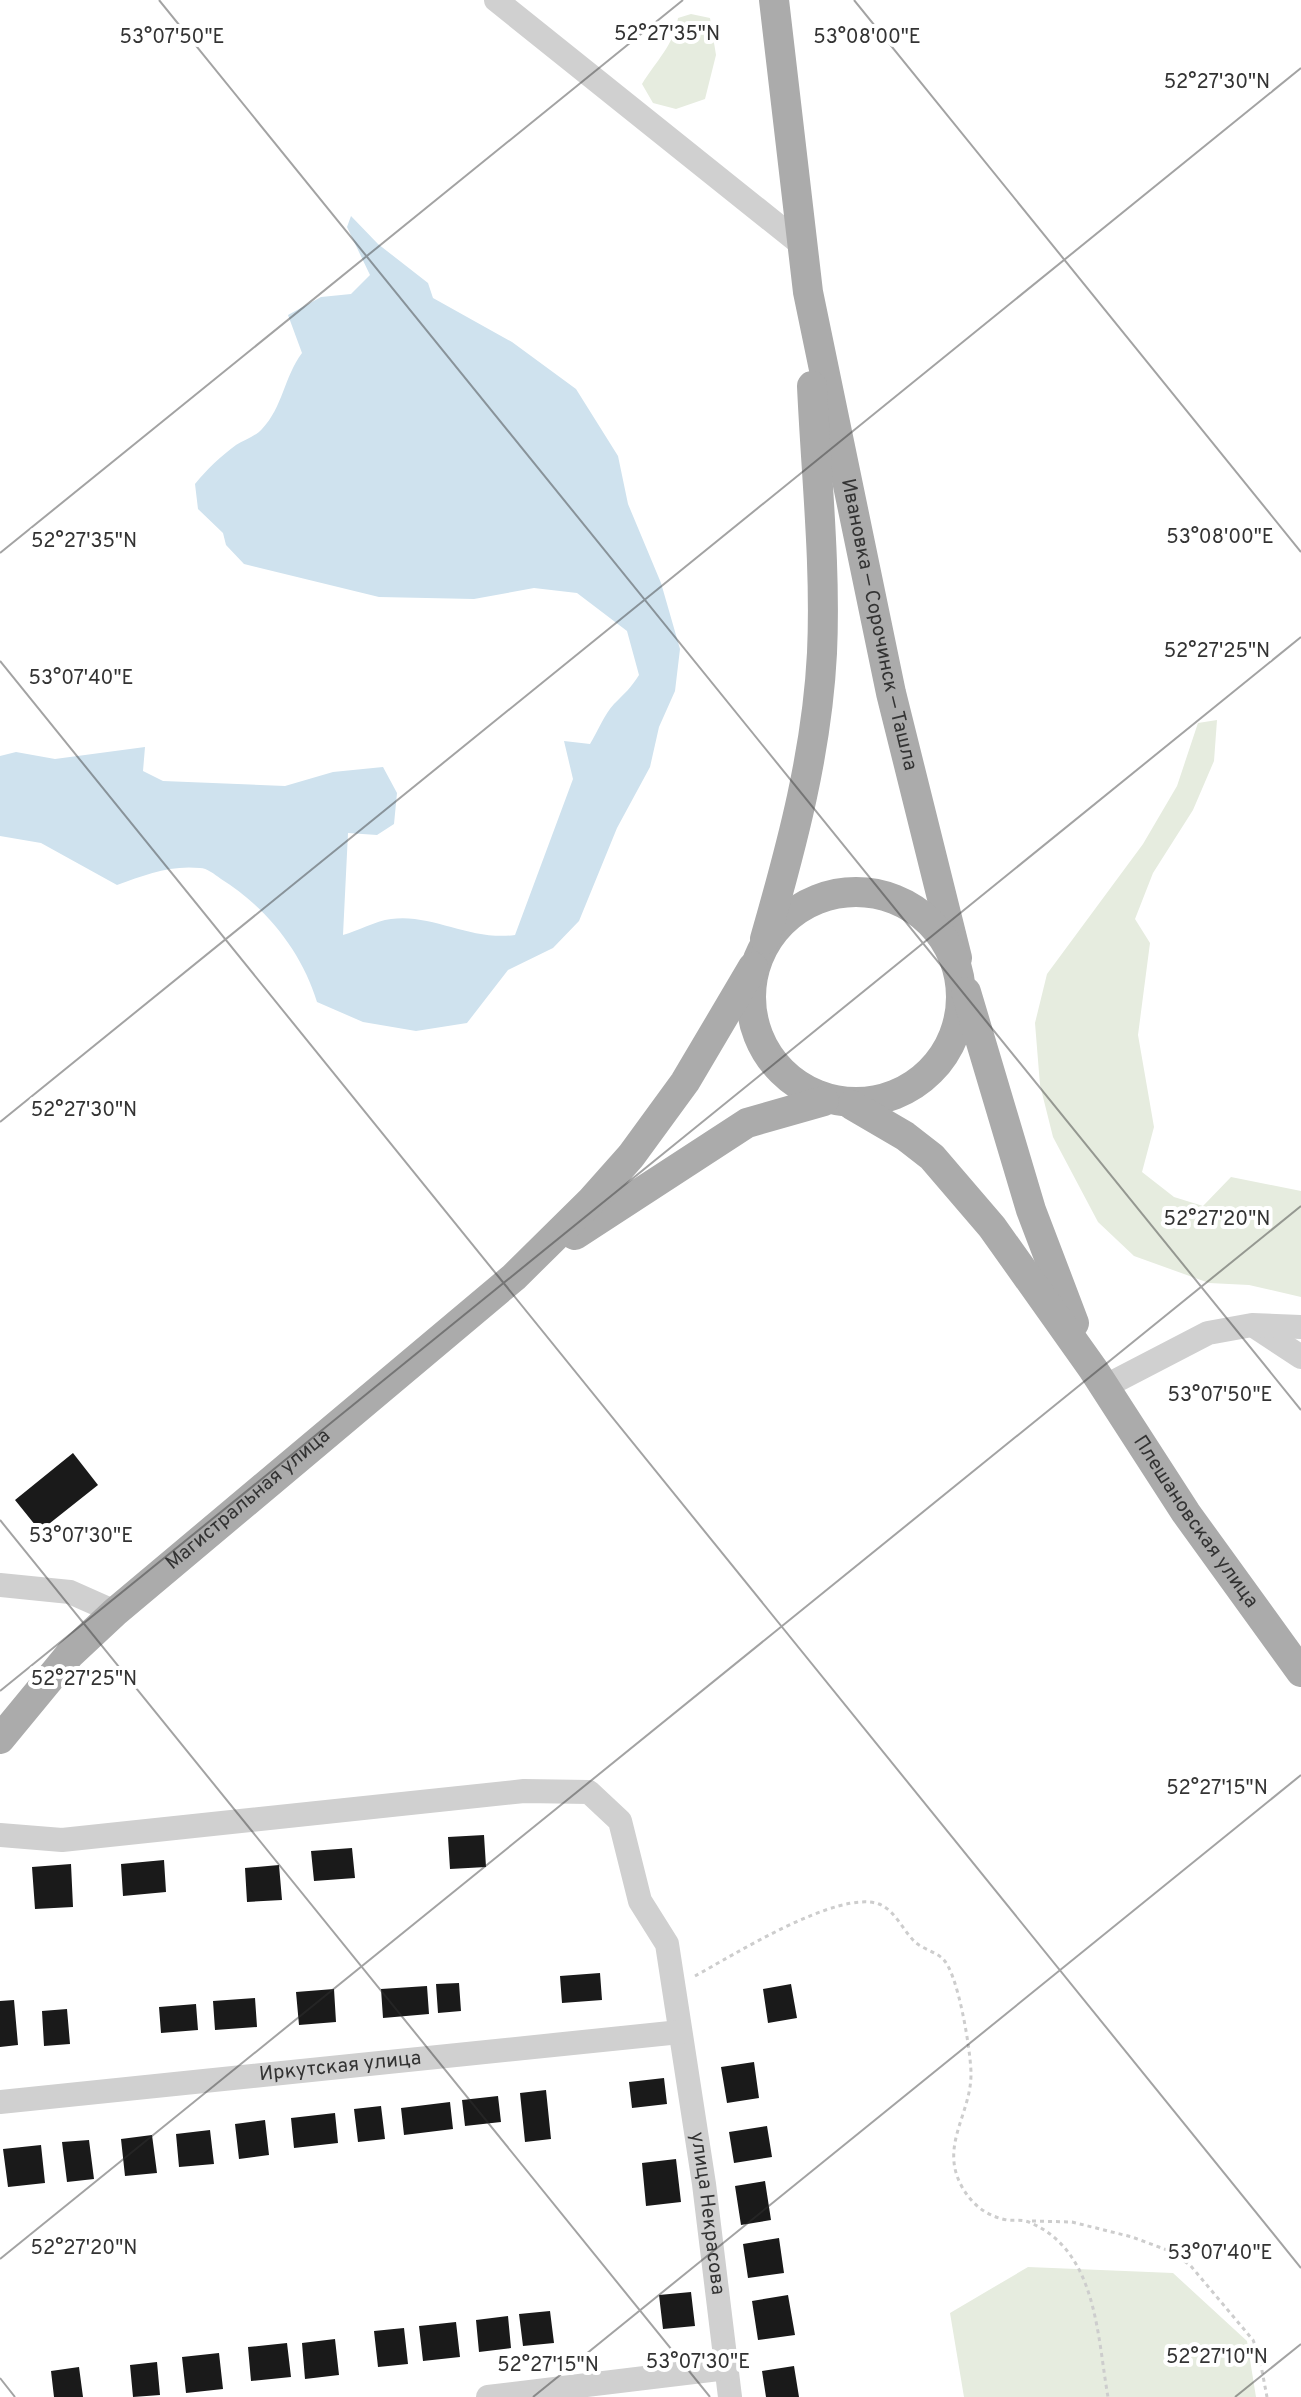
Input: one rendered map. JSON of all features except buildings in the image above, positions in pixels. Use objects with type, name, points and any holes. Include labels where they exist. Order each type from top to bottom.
[{"type":"main road","name":"Ивановка — Сорочинск — Ташла","points":[[774,0],[808,292],[891,693],[960,970],[960,1017],[950,1045],[933,1068],[909,1086],[881,1099],[838,1103],[792,1079],[766,1049],[750,1000],[759,954],[796,829],[814,734],[822,652],[808,292]]},
{"type":"main road","points":[[759,954],[787,918],[813,902],[838,892],[866,891],[893,898],[917,910],[938,931],[960,970],[1031,1210],[1099,1378]]},
{"type":"main road","name":"Магистральная улица","points":[[0,1739],[26,1703],[70,1654],[115,1612],[514,1277],[631,1156],[685,1082],[759,954]]},
{"type":"main road","points":[[838,1103],[905,1136],[932,1157],[992,1227],[1099,1378]]},
{"type":"main road","name":"Магистральная улица","points":[[514,1277],[747,1123],[838,1103]]},
{"type":"main road","name":"Плешановская улица","points":[[1099,1378],[1186,1513],[1301,1672]]},
{"type":"street","points":[[496,0],[802,245]]},
{"type":"street","points":[[1252,1325],[1301,1357]]},
{"type":"street","points":[[1099,1378],[1208,1333],[1252,1325],[1301,1327]]},
{"type":"street","points":[[0,1585],[70,1592],[115,1612]]},
{"type":"street","name":"улица Некрасова","points":[[0,1835],[62,1840],[524,1791],[589,1792],[620,1821],[640,1901],[667,1944],[730,2397]]},
{"type":"street","name":"Иркутская улица","points":[[0,2102],[680,2032]]},
{"type":"street","points":[[488,2397],[727,2368]]},
{"type":"path","points":[[675,1988],[786,1926],[851,1903],[878,1904],[894,1915],[918,1944],[943,1959],[954,1975],[971,2074],[967,2109],[953,2139],[953,2162],[960,2183],[970,2199],[986,2214],[1028,2221],[1072,2222],[1132,2237],[1167,2250],[1190,2265],[1253,2340],[1267,2397]]},
{"type":"path","points":[[1028,2221],[1063,2246],[1088,2284],[1108,2397]]},
{"type":"shaded area","points":[[691,14],[710,18],[716,55],[705,99],[676,109],[653,103],[642,84],[669,45],[678,18]]},
{"type":"shaded area","points":[[1217,720],[1214,761],[1193,810],[1153,873],[1135,919],[1150,943],[1138,1035],[1154,1127],[1142,1172],[1174,1197],[1203,1206],[1231,1177],[1301,1191],[1301,1297],[1249,1285],[1209,1283],[1134,1256],[1098,1222],[1053,1137],[1040,1085],[1035,1023],[1047,974],[1143,844],[1177,786],[1198,723]]},
{"type":"shaded area","points":[[1028,2267],[1173,2273],[1247,2341],[1256,2397],[964,2397],[950,2313]]},
{"type":"water","points":[[351,216],[378,244],[428,283],[433,298],[512,342],[576,389],[618,456],[628,504],[661,583],[680,649],[675,691],[659,727],[650,767],[617,828],[579,921],[553,948],[508,970],[467,1023],[416,1031],[363,1022],[317,1002],[302,966],[280,932],[253,903],[208,870],[189,867],[167,869],[117,885],[41,843],[0,836],[0,756],[16,752],[55,759],[145,747],[143,771],[163,781],[285,786],[333,772],[383,767],[397,793],[394,824],[377,835],[348,833],[343,935],[385,920],[406,918],[482,934],[515,935],[573,779],[564,741],[590,744],[610,708],[639,675],[627,631],[577,593],[534,588],[474,599],[379,597],[244,564],[226,545],[223,533],[198,509],[195,484],[225,454],[262,429],[275,411],[302,353],[288,315],[321,297],[351,294],[370,275],[347,227]]}]
